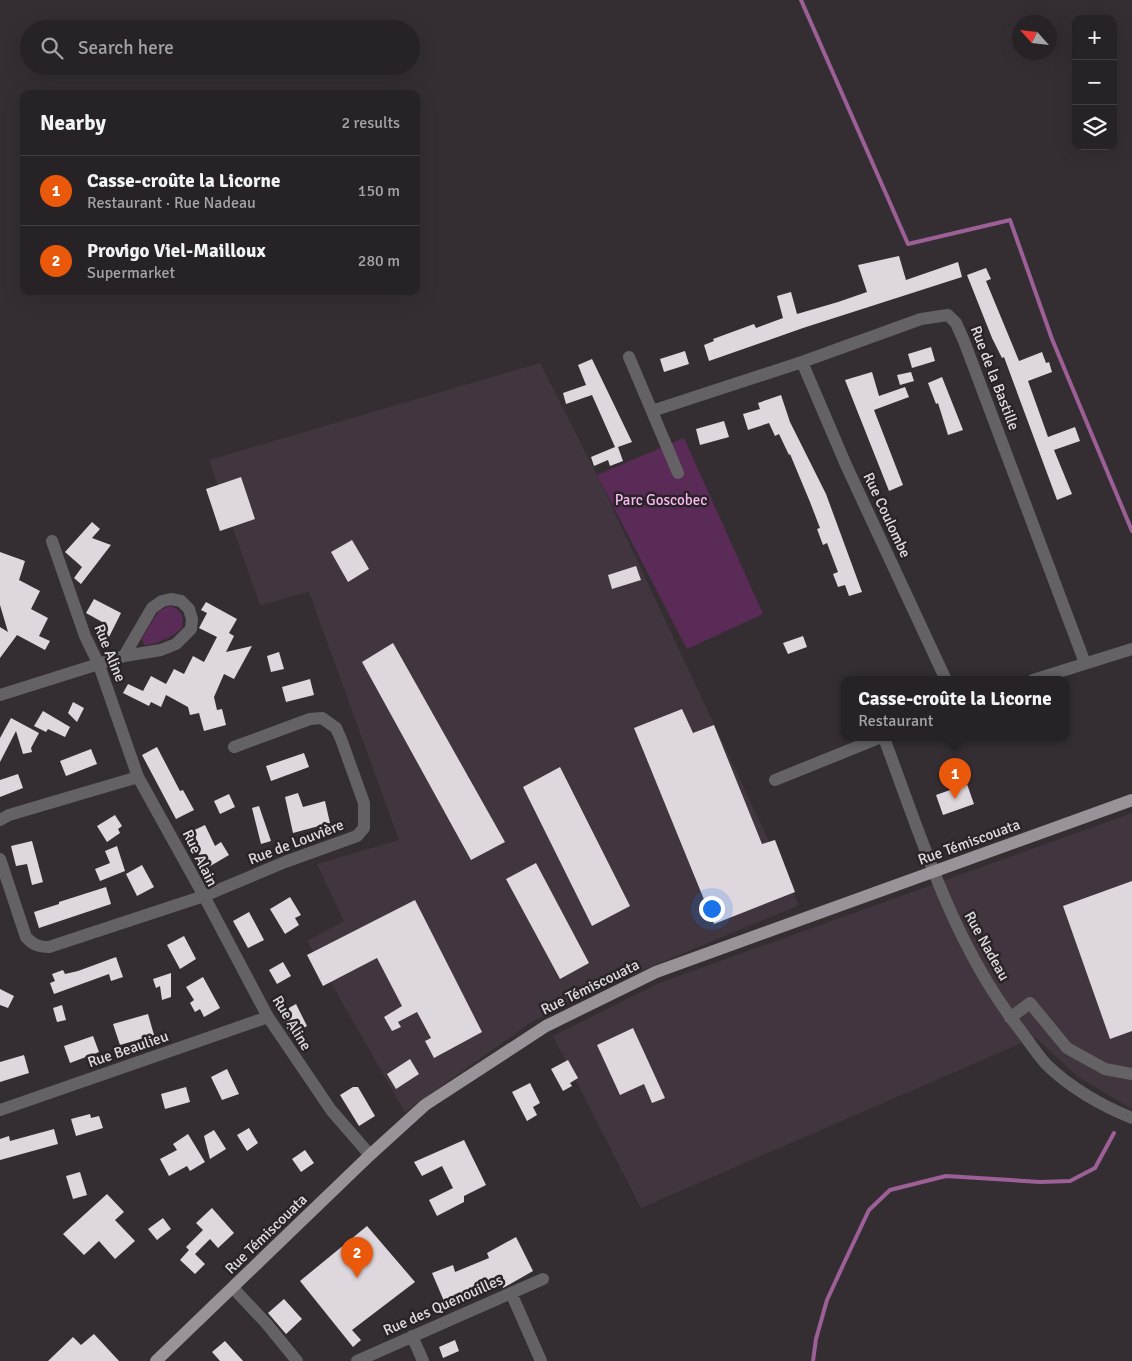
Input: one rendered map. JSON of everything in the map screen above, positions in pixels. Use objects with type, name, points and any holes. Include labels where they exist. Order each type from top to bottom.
[{"type":"main road","name":"Rue Témiscouata","points":[[156,1361],[370,1155],[425,1105],[546,1026],[656,972],[1130,803]]},
{"type":"street","name":"Rue de la Bastille","points":[[652,411],[802,362],[921,319],[948,315],[956,322],[1085,663]]},
{"type":"street","points":[[629,357],[678,473]]},
{"type":"street","name":"Rue Coulombe","points":[[802,362],[846,465],[944,676]]},
{"type":"street","name":"Rue Aline","points":[[52,541],[84,636],[99,665],[138,777]]},
{"type":"street","points":[[0,695],[124,656],[161,650],[180,641],[191,629],[192,619],[189,609],[181,602],[171,599],[162,601],[152,608],[124,656]]},
{"type":"street","points":[[1045,676],[1132,649]]},
{"type":"street","name":"Rue de Louvière","points":[[204,896],[285,862],[357,836],[364,828],[364,803],[336,728],[330,721],[322,718],[310,720],[234,747]]},
{"type":"street","points":[[775,780],[872,741]]},
{"type":"street","name":"Rue Nadeau","points":[[885,741],[952,917],[973,960],[1010,1018],[1046,1064],[1078,1090],[1132,1118]]},
{"type":"street","points":[[0,820],[9,815],[138,777]]},
{"type":"street","name":"Rue Alain","points":[[0,858],[26,937],[40,947],[50,947],[204,896],[138,777]]},
{"type":"street","name":"Rue Aline","points":[[204,896],[268,1017],[331,1110],[370,1155]]},
{"type":"street","points":[[1010,1018],[1030,1004],[1067,1048],[1106,1069],[1132,1074]]},
{"type":"street","name":"Rue Beaulieu","points":[[0,1110],[268,1017]]},
{"type":"street","name":"Rue des Quenouilles","points":[[356,1361],[543,1279]]},
{"type":"street","points":[[233,1288],[266,1323],[297,1361]]},
{"type":"street","points":[[511,1293],[541,1361]]},
{"type":"street","points":[[412,1336],[423,1361]]},
{"type":"shaded area","points":[[540,363],[597,475],[799,905],[588,993],[530,1023],[405,1112],[307,941],[344,921],[317,864],[399,840],[309,592],[260,605],[209,460]]},
{"type":"shaded area","points":[[1132,813],[1132,1109],[1077,1076],[1035,1037],[641,1208],[553,1036],[659,983]]},
{"type":"green space","name":"Parc Goscobec","points":[[684,438],[763,614],[687,649],[597,475]]},
{"type":"green space","points":[[169,606],[181,613],[183,619],[182,627],[165,639],[153,644],[144,645],[142,638],[159,611]]},
{"type":"building","points":[[899,256],[906,280],[958,262],[962,277],[803,328],[709,361],[704,345],[714,341],[713,339],[754,324],[756,328],[783,318],[777,296],[791,292],[797,314],[838,302],[867,292],[858,265]]},
{"type":"building","points":[[986,268],[991,279],[986,281],[1019,361],[1042,352],[1046,363],[1049,362],[1052,372],[1028,381],[1048,437],[1075,427],[1080,441],[1054,450],[1072,494],[1057,500],[1004,357],[1002,358],[992,338],[967,275]]},
{"type":"building","points":[[931,347],[935,361],[912,368],[908,354]]},
{"type":"building","points":[[685,351],[689,364],[664,372],[660,359]]},
{"type":"building","points":[[592,359],[632,442],[618,447],[623,461],[610,466],[608,460],[594,466],[591,457],[615,447],[592,395],[566,404],[563,393],[586,385],[578,365]]},
{"type":"building","points":[[872,372],[879,396],[905,387],[909,397],[874,410],[903,485],[889,491],[845,380]]},
{"type":"building","points":[[911,372],[914,381],[900,385],[897,375]]},
{"type":"building","points":[[942,377],[963,430],[948,435],[938,403],[936,404],[928,383]]},
{"type":"building","points":[[781,395],[790,422],[826,494],[862,592],[849,596],[845,585],[838,587],[833,574],[838,572],[827,543],[823,545],[817,529],[820,528],[810,502],[790,454],[779,434],[775,436],[769,423],[748,430],[743,414],[760,409],[758,403]]},
{"type":"building","points":[[724,421],[729,437],[700,445],[696,429]]},
{"type":"building","points":[[241,477],[255,519],[220,531],[206,489]]},
{"type":"building","points":[[92,522],[100,529],[92,538],[111,545],[81,584],[74,578],[82,567],[65,552]]},
{"type":"building","points":[[352,540],[369,569],[348,582],[331,552]]},
{"type":"building","points":[[0,552],[25,561],[19,580],[40,591],[31,609],[48,618],[39,636],[50,641],[45,650],[17,635],[0,658],[0,627],[8,632],[0,605]]},
{"type":"building","points":[[636,566],[641,580],[612,589],[608,575]]},
{"type":"building","points":[[94,599],[121,613],[106,643],[97,639],[104,623],[86,613]]},
{"type":"building","points":[[206,602],[237,619],[229,633],[234,636],[226,652],[252,646],[234,679],[224,674],[214,697],[217,710],[222,709],[226,725],[204,731],[199,713],[190,715],[188,707],[166,695],[161,707],[151,702],[149,706],[123,693],[128,684],[143,691],[151,676],[166,684],[174,669],[184,674],[193,656],[204,662],[217,637],[199,628],[207,613],[201,610]]},
{"type":"building","points":[[803,636],[807,647],[788,654],[783,643]]},
{"type":"building","points":[[393,643],[505,842],[471,860],[362,662]]},
{"type":"building","points":[[279,652],[284,669],[271,672],[267,656]]},
{"type":"building","points":[[310,679],[314,695],[286,702],[282,687]]},
{"type":"building","points":[[73,702],[84,708],[77,722],[68,713]]},
{"type":"building","points":[[682,709],[693,733],[714,725],[762,844],[775,840],[795,892],[714,924],[634,728]]},
{"type":"building","points":[[43,711],[70,727],[65,737],[48,729],[46,732],[34,726]]},
{"type":"building","points":[[11,718],[39,733],[31,748],[32,752],[23,754],[16,731],[0,762],[0,738]]},
{"type":"building","points":[[157,747],[180,791],[183,790],[194,810],[176,819],[142,755]]},
{"type":"building","points":[[91,749],[97,764],[66,776],[60,761]]},
{"type":"building","points":[[304,753],[309,767],[271,781],[266,766]]},
{"type":"building","points":[[560,767],[630,906],[592,926],[523,787]]},
{"type":"building","points":[[18,774],[23,788],[0,797],[0,780]]},
{"type":"building","points":[[967,784],[974,804],[943,815],[936,795]]},
{"type":"building","points":[[298,793],[303,807],[325,801],[330,823],[293,833],[285,797]]},
{"type":"building","points":[[229,794],[235,807],[220,814],[214,801]]},
{"type":"building","points":[[259,806],[271,841],[261,844],[252,808]]},
{"type":"building","points":[[115,815],[122,826],[118,829],[120,833],[107,842],[97,826]]},
{"type":"building","points":[[205,825],[215,846],[221,842],[229,855],[207,868],[186,834]]},
{"type":"building","points":[[32,841],[43,882],[32,885],[27,864],[16,866],[11,846]]},
{"type":"building","points":[[117,846],[125,871],[100,881],[95,869],[110,863],[105,851]]},
{"type":"building","points":[[536,863],[589,963],[560,979],[506,879]]},
{"type":"building","points":[[142,865],[154,887],[137,896],[126,874]]},
{"type":"building","points":[[1132,881],[1132,1031],[1110,1039],[1063,906]]},
{"type":"building","points":[[106,887],[111,904],[39,928],[34,912]]},
{"type":"building","points":[[290,897],[301,915],[295,918],[299,925],[285,934],[270,909]]},
{"type":"building","points":[[415,900],[482,1032],[434,1058],[425,1041],[431,1038],[417,1012],[398,1022],[401,1027],[392,1031],[384,1017],[402,1006],[377,958],[323,986],[307,955]]},
{"type":"building","points":[[249,912],[264,940],[248,948],[233,921]]},
{"type":"building","points":[[184,936],[196,959],[180,969],[167,945]]},
{"type":"building","points":[[116,957],[123,977],[111,981],[109,974],[54,994],[50,983],[55,981],[52,974],[63,970],[65,974],[78,971]]},
{"type":"building","points":[[283,962],[291,976],[277,984],[269,970]]},
{"type":"building","points":[[171,973],[171,997],[162,1000],[160,986],[156,988],[153,979]]},
{"type":"building","points":[[203,977],[220,1008],[204,1017],[200,1009],[195,1012],[190,1003],[194,1000],[186,987]]},
{"type":"building","points":[[0,989],[14,996],[8,1008],[0,1005]]},
{"type":"building","points":[[296,1004],[307,1026],[290,1034],[280,1013]]},
{"type":"building","points":[[62,1005],[66,1020],[57,1022],[53,1008]]},
{"type":"building","points":[[148,1014],[154,1035],[120,1045],[113,1024]]},
{"type":"building","points":[[633,1028],[665,1098],[652,1103],[644,1084],[620,1095],[597,1045]]},
{"type":"building","points":[[93,1036],[99,1052],[70,1063],[64,1046]]},
{"type":"building","points":[[24,1055],[29,1073],[0,1082],[0,1062]]},
{"type":"building","points":[[410,1059],[419,1074],[396,1089],[387,1074]]},
{"type":"building","points":[[568,1060],[578,1078],[570,1083],[572,1086],[563,1091],[551,1069]]},
{"type":"building","points":[[227,1069],[239,1094],[222,1100],[211,1077]]},
{"type":"building","points":[[530,1083],[540,1103],[533,1107],[537,1115],[527,1121],[512,1092]]},
{"type":"building","points":[[186,1087],[190,1102],[165,1109],[161,1094]]},
{"type":"building","points":[[353,1087],[358,1087],[375,1116],[359,1126],[340,1095]]},
{"type":"building","points":[[90,1114],[91,1118],[99,1116],[103,1128],[76,1136],[71,1119]]},
{"type":"building","points":[[249,1128],[258,1143],[247,1151],[237,1135]]},
{"type":"building","points":[[54,1129],[58,1144],[0,1160],[0,1139],[9,1136],[10,1141]]},
{"type":"building","points":[[214,1130],[226,1149],[210,1159],[204,1136]]},
{"type":"building","points":[[188,1134],[205,1162],[190,1171],[187,1166],[169,1176],[160,1159],[177,1150],[173,1144]]},
{"type":"building","points":[[464,1140],[486,1185],[464,1196],[464,1202],[437,1216],[429,1200],[453,1188],[442,1166],[422,1176],[414,1162]]},
{"type":"building","points":[[305,1150],[314,1163],[301,1172],[292,1159]]},
{"type":"building","points":[[80,1172],[87,1195],[73,1199],[66,1176]]},
{"type":"building","points":[[107,1194],[124,1212],[115,1220],[135,1241],[115,1259],[99,1241],[84,1255],[63,1234]]},
{"type":"building","points":[[212,1208],[234,1233],[218,1248],[210,1239],[195,1254],[205,1264],[195,1274],[180,1260],[189,1250],[186,1247],[203,1230],[196,1223]]},
{"type":"building","points":[[163,1218],[171,1229],[157,1240],[148,1229]]},
{"type":"building","points":[[367,1226],[415,1282],[352,1330],[361,1340],[353,1347],[300,1281]]},
{"type":"building","points":[[516,1237],[533,1271],[503,1288],[502,1285],[447,1308],[432,1273],[453,1265],[455,1272],[489,1258],[487,1253]]},
{"type":"building","points":[[284,1299],[302,1319],[286,1334],[268,1313]]},
{"type":"building","points":[[94,1334],[119,1361],[48,1361],[73,1337],[81,1345]]},
{"type":"building","points":[[455,1340],[459,1351],[443,1358],[439,1347]]},
{"type":"building","points":[[225,1341],[243,1361],[220,1361],[212,1352]]},
{"type":"waterway","points":[[801,0],[908,244],[1010,220],[1052,339],[1132,531]]},
{"type":"waterway","points":[[813,1361],[816,1339],[827,1300],[869,1210],[890,1190],[946,1176],[1040,1182],[1070,1181],[1095,1168],[1114,1133]]},
{"type":"place","name":"Casse-croûte la Licorne","points":[[955,799]]},
{"type":"place","name":"Provigo Viel-Mailloux","points":[[357,1278]]}]
